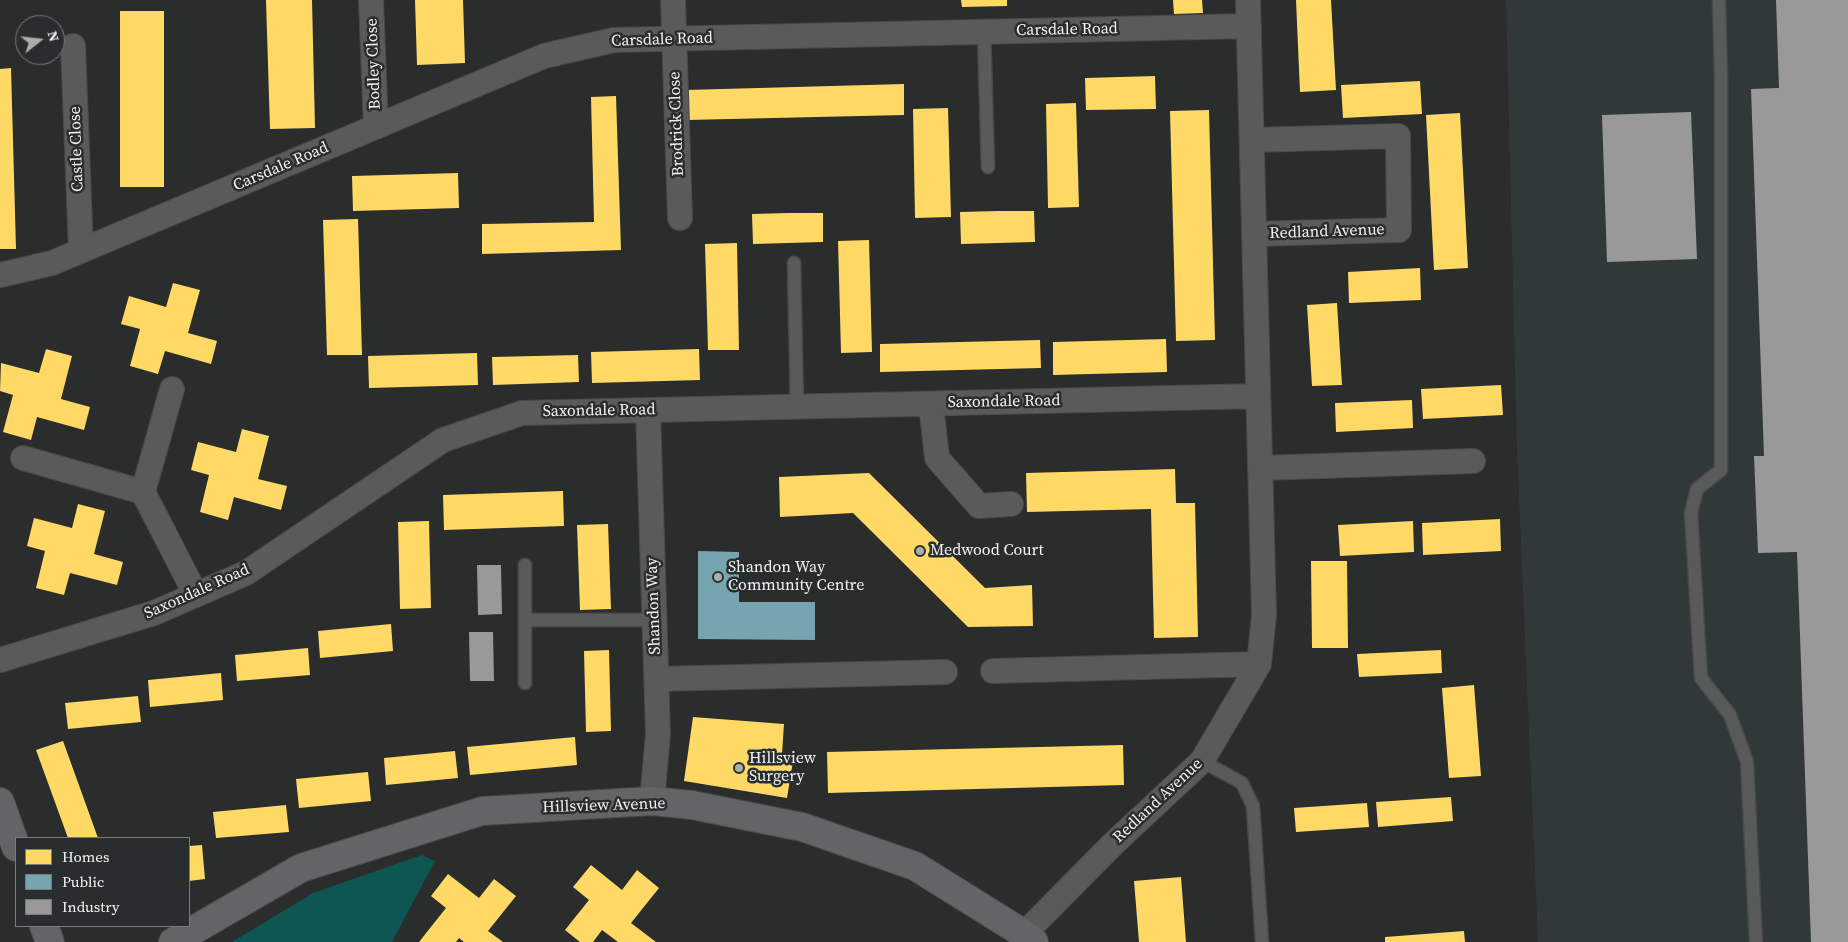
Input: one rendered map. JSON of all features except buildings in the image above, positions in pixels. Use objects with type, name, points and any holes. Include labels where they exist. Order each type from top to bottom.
[{"type":"street","name":"Bodley Close","points":[[372,0],[376,127]]},
{"type":"street","name":"Brodrick Close","points":[[673,0],[680,218]]},
{"type":"street","name":"Redland Avenue","points":[[1029,938],[1113,844],[1202,762],[1259,664],[1264,615],[1248,0]]},
{"type":"street","name":"Carsdale Road","points":[[0,274],[52,264],[544,56],[614,40],[1249,26]]},
{"type":"street","name":"Castle Close","points":[[73,46],[81,251]]},
{"type":"street","name":"Redland Avenue","points":[[1252,140],[1398,136],[1399,230],[1254,234]]},
{"type":"street","points":[[172,389],[143,492],[196,595]]},
{"type":"street","name":"Saxondale Road","points":[[0,660],[154,614],[246,573],[442,440],[522,413],[1258,396]]},
{"type":"street","points":[[931,404],[938,458],[979,506],[1012,504]]},
{"type":"street","name":"Shandon Way","points":[[648,410],[658,734],[652,801]]},
{"type":"street","points":[[23,458],[143,492]]},
{"type":"street","points":[[1260,468],[1473,461]]},
{"type":"street","points":[[993,671],[1259,664]]},
{"type":"street","points":[[657,679],[945,672]]},
{"type":"street","name":"Hillsview Avenue","points":[[173,942],[301,868],[482,811],[652,801],[692,805],[802,827],[915,866],[1029,938]]},
{"type":"street","points":[[0,802],[15,844]]},
{"type":"street","points":[[44,927],[50,942]]},
{"type":"lane","points":[[1719,0],[1721,79],[1721,470],[1697,489],[1690,513],[1701,678],[1730,716],[1748,762],[1756,942]]},
{"type":"lane","points":[[984,32],[988,167]]},
{"type":"lane","points":[[794,263],[797,407]]},
{"type":"lane","points":[[525,565],[525,683]]},
{"type":"lane","points":[[525,620],[655,620]]},
{"type":"lane","points":[[1202,762],[1242,783],[1253,806],[1262,942]]},
{"type":"shaded area","points":[[1506,0],[1848,0],[1848,942],[1538,942],[1517,451]]},
{"type":"shaded area","points":[[422,855],[435,861],[392,942],[232,942],[313,893]]},
{"type":"place","name":"Medwood Court","points":[[920,551]]},
{"type":"place","name":"Shandon Way Community Centre","points":[[718,577]]},
{"type":"place","name":"Hillsview Surgery","points":[[739,768]]}]
